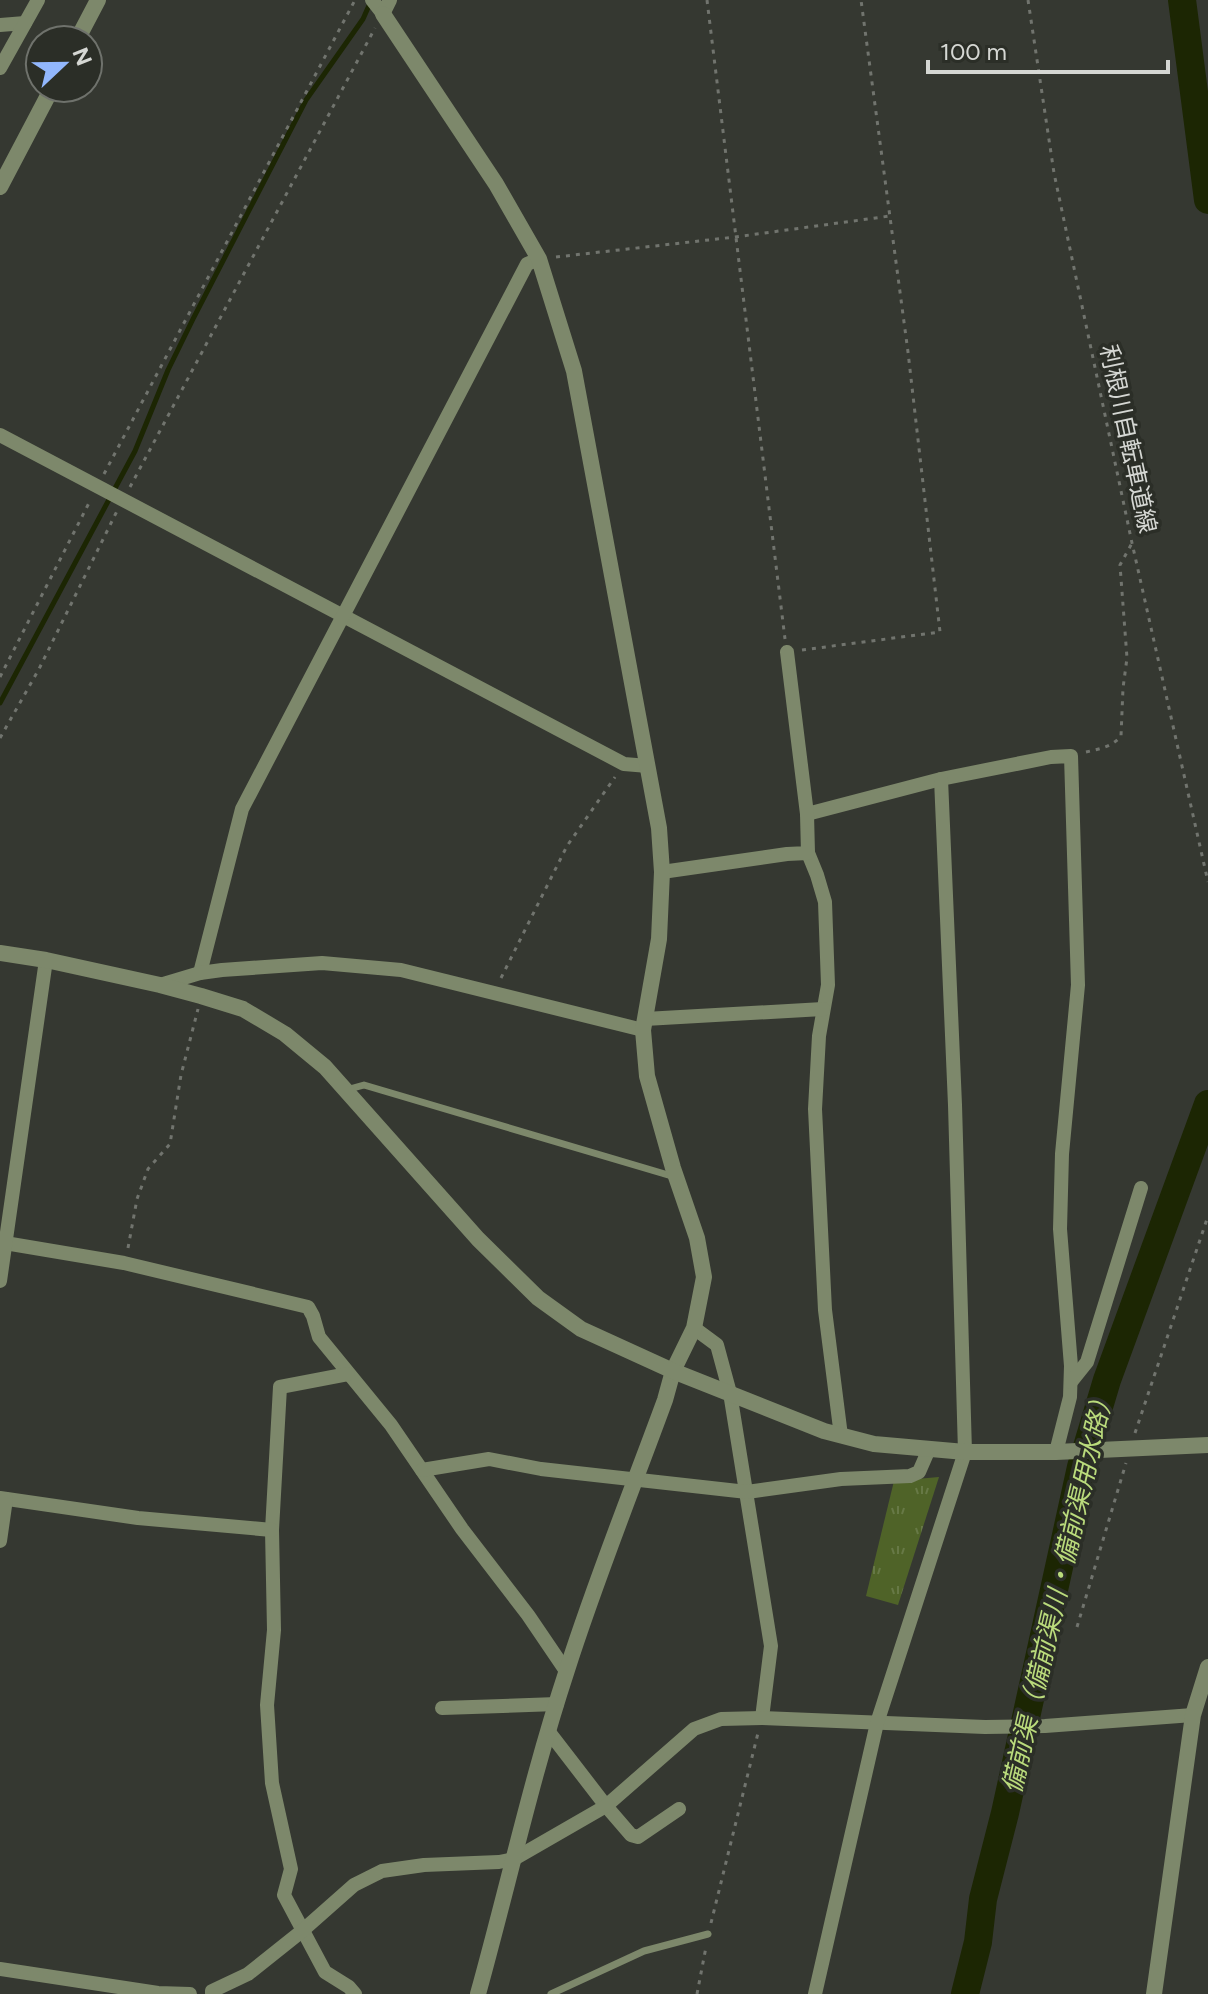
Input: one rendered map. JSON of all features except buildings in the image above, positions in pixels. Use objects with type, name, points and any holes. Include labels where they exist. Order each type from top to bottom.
[{"type":"street","points":[[0,68],[38,0]]},
{"type":"street","points":[[85,24],[98,0]]},
{"type":"street","points":[[372,0],[386,7],[539,259],[574,371],[659,828],[662,872],[659,939],[644,1024],[647,1076],[697,1238],[704,1277],[694,1328],[673,1371],[566,1671],[478,1994]]},
{"type":"street","points":[[0,25],[25,23]]},
{"type":"street","points":[[0,187],[44,104]]},
{"type":"street","points":[[200,973],[242,809],[527,264],[539,259]]},
{"type":"street","points":[[0,435],[624,764],[648,766]]},
{"type":"street","points":[[787,652],[807,814],[808,853],[825,902],[828,985],[819,1036],[815,1109],[825,1310],[841,1436]]},
{"type":"street","points":[[807,814],[941,779],[1051,757],[1071,756],[1078,985],[1062,1154],[1060,1229],[1071,1382],[1056,1452]]},
{"type":"street","points":[[815,1994],[877,1723],[965,1452],[941,779]]},
{"type":"street","points":[[662,872],[808,853]]},
{"type":"street","points":[[0,953],[46,960],[201,996],[243,1009],[285,1034],[325,1067],[478,1239],[538,1298],[581,1329],[673,1371],[824,1431],[874,1444],[965,1452],[1056,1452],[1208,1445]]},
{"type":"street","points":[[0,1281],[46,960]]},
{"type":"street","points":[[160,985],[222,970],[322,963],[401,970],[644,1024],[823,1009]]},
{"type":"street","points":[[1071,1382],[1087,1362],[1141,1188]]},
{"type":"street","points":[[5,1243],[124,1263],[308,1307],[319,1337],[391,1425],[462,1529],[528,1615],[566,1671]]},
{"type":"street","points":[[694,1328],[717,1345],[730,1393],[771,1646],[762,1718]]},
{"type":"street","points":[[348,1374],[280,1387],[272,1530],[274,1630],[267,1705],[272,1783],[291,1869],[284,1895],[325,1972],[355,1994]]},
{"type":"street","points":[[422,1470],[489,1459],[541,1469],[747,1492],[841,1479],[910,1476],[919,1472],[929,1449]]},
{"type":"street","points":[[0,1541],[3,1498],[138,1518],[272,1530]]},
{"type":"street","points":[[1154,1994],[1193,1715],[1208,1667]]},
{"type":"street","points":[[442,1708],[557,1704]]},
{"type":"street","points":[[208,1993],[248,1974],[354,1885],[382,1871],[514,1859],[606,1806],[694,1729],[721,1719],[985,1727],[1045,1726],[1193,1715]]},
{"type":"street","points":[[549,1732],[631,1835],[638,1837],[679,1809]]},
{"type":"street","points":[[0,1969],[158,1993],[190,1994]]},
{"type":"lane","points":[[346,1090],[364,1085],[677,1178]]},
{"type":"lane","points":[[551,1994],[644,1951],[708,1934]]},
{"type":"path","points":[[0,677],[355,0]]},
{"type":"path","points":[[707,0],[787,652],[940,632],[908,352],[861,0]]},
{"type":"path","name":"利根川自転車道線","points":[[1028,0],[1054,173],[1208,882]]},
{"type":"path","points":[[0,738],[39,669],[123,499],[386,7]]},
{"type":"path","points":[[539,259],[890,216]]},
{"type":"path","points":[[1071,756],[1105,748],[1121,736],[1127,658],[1120,565],[1132,543]]},
{"type":"path","points":[[494,993],[567,846],[624,764]]},
{"type":"path","points":[[124,1263],[137,1199],[148,1169],[170,1144],[181,1075],[201,996]]},
{"type":"path","points":[[1077,1627],[1122,1449],[1208,1216]]},
{"type":"path","points":[[697,1994],[708,1934],[762,1718]]},
{"type":"green space","points":[[939,1477],[898,1605],[866,1596],[894,1481]]},
{"type":"waterway","points":[[1182,0],[1208,200]]},
{"type":"waterway","points":[[0,703],[135,451],[168,370],[306,100],[363,19],[371,1]]},
{"type":"waterway","name":"備前渠（備前渠川・備前渠用水路）","points":[[965,1994],[978,1942],[983,1899],[1005,1813],[1081,1467],[1107,1380],[1208,1104]]}]
